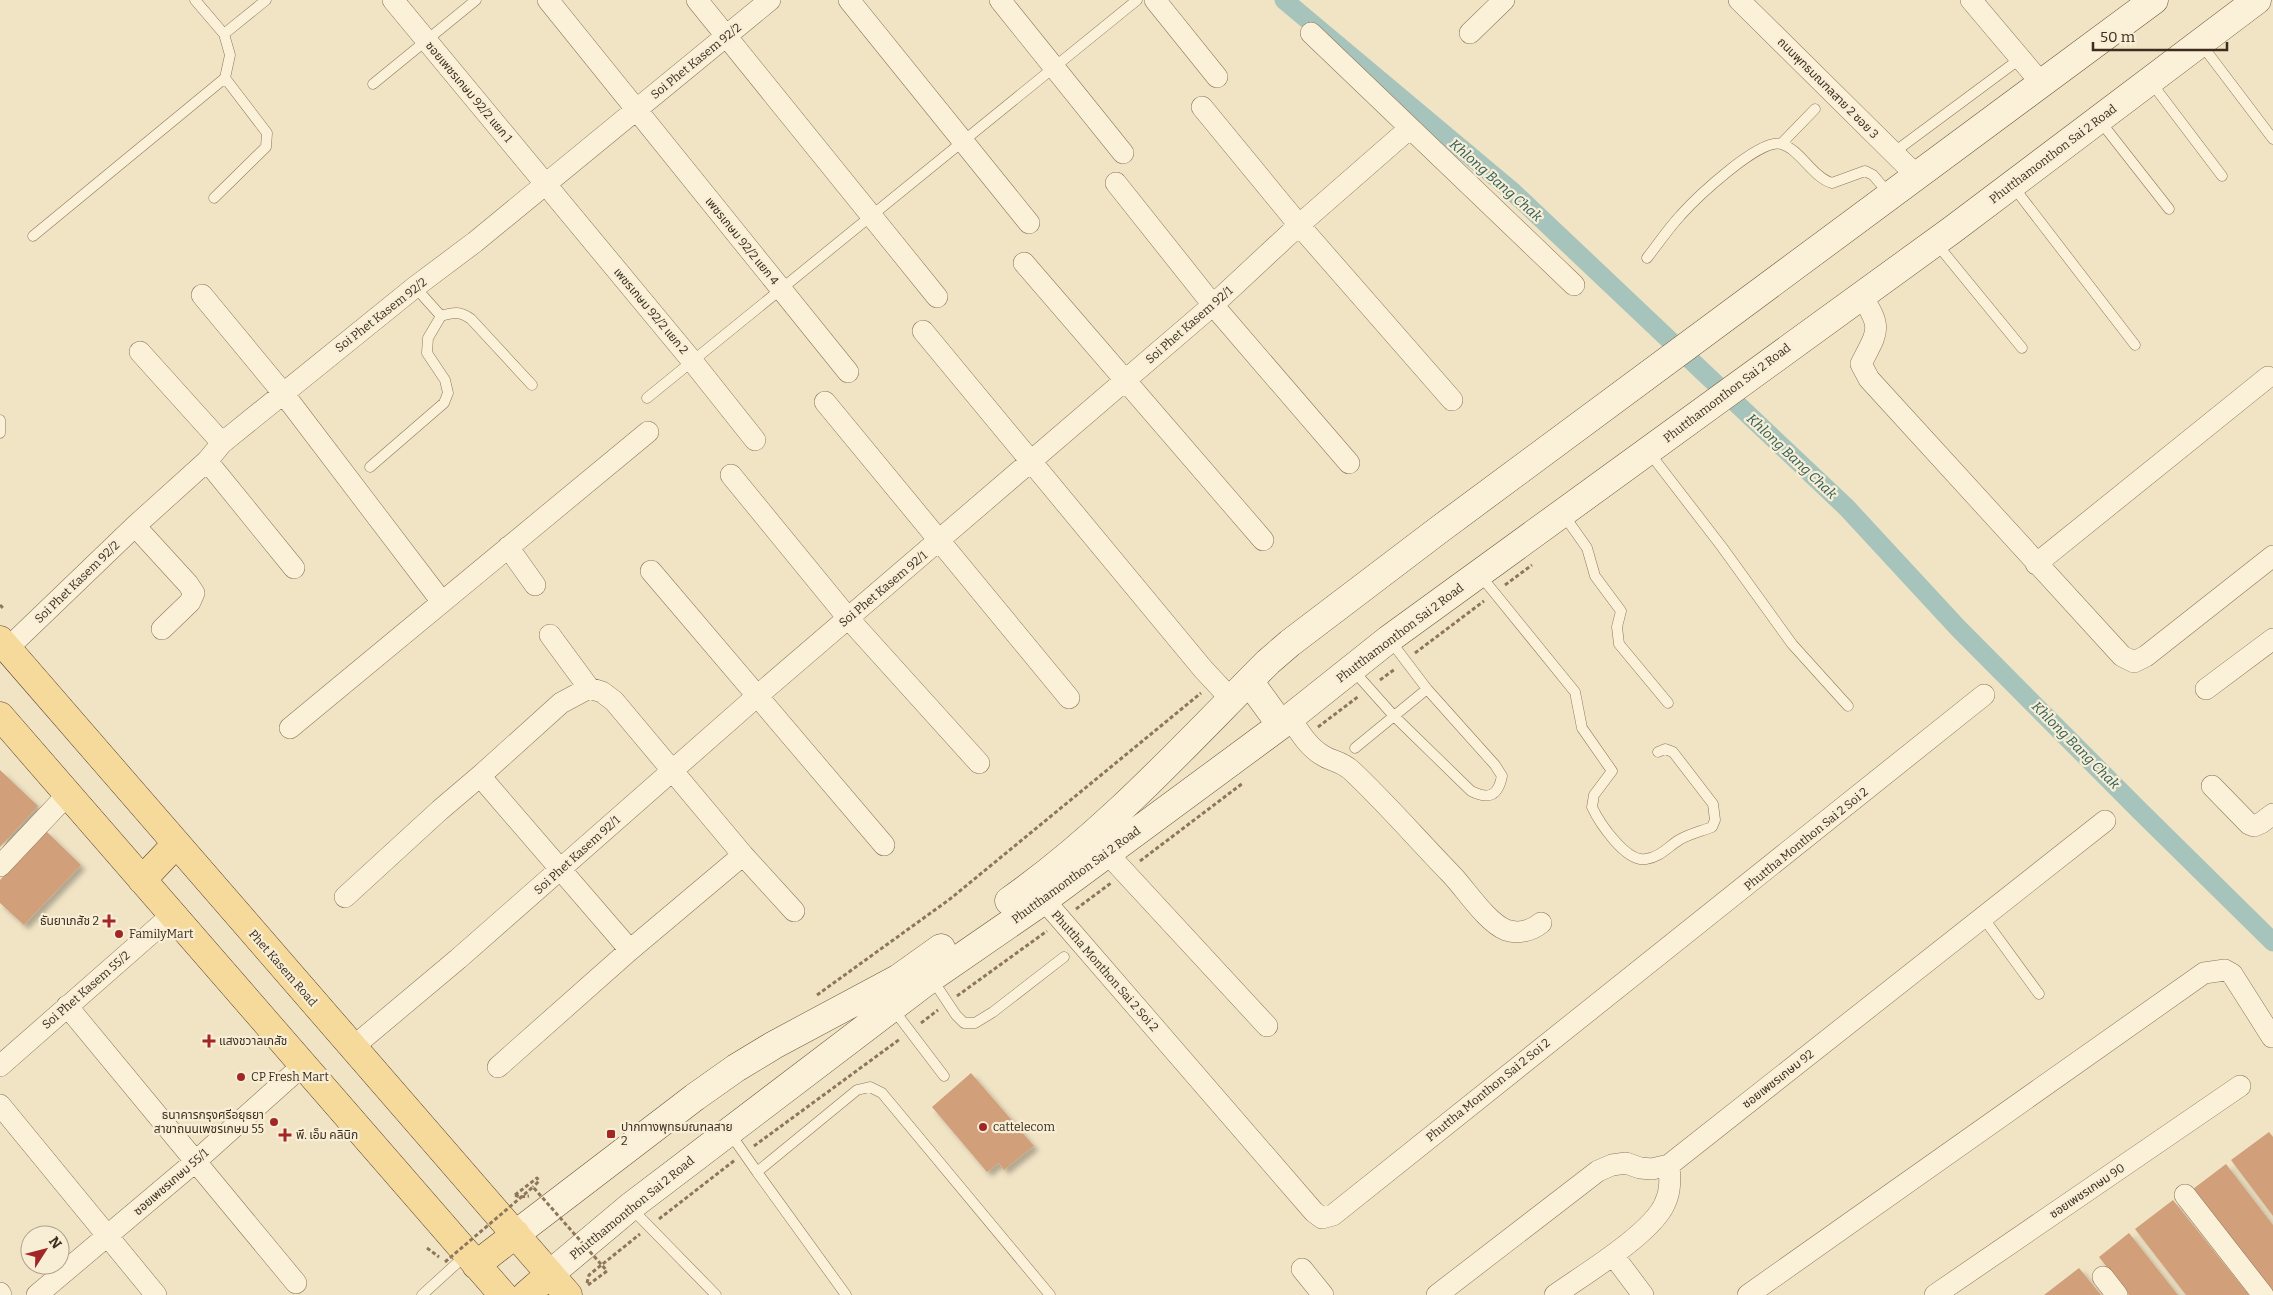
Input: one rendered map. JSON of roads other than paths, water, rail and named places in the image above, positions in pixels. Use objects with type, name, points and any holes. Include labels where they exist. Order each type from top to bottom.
[{"type":"main road","name":"Phutthamonthon Sai 2 Road","points":[[516,1234],[695,1097],[736,1068],[774,1045],[899,978],[1037,881],[1130,801],[1232,687],[1440,529],[2154,0]]},
{"type":"main road","name":"Phutthamonthon Sai 2 Road","points":[[550,1274],[630,1207],[931,978],[1044,900],[1285,721],[1389,639],[1787,348],[1936,242],[2257,0]]},
{"type":"main road","name":"Phet Kasem Road","points":[[4,644],[550,1274],[578,1290]]},
{"type":"main road","points":[[1232,687],[1285,721]]},
{"type":"main road","points":[[6,727],[68,794],[302,1066],[463,1260],[503,1295]]},
{"type":"main road","points":[[142,880],[176,844]]},
{"type":"main road","points":[[463,1260],[516,1234]]},
{"type":"main road","points":[[526,1295],[550,1274]]},
{"type":"street","name":"ซอยเพชรเกษม 92/2 แยก 1","points":[[393,0],[546,184]]},
{"type":"street","name":"เพชรเกษม 92/2 แยก 4","points":[[548,0],[848,372]]},
{"type":"street","points":[[697,0],[872,215],[936,297]]},
{"type":"street","name":"Soi Phet Kasem 92/2","points":[[4,644],[207,462],[222,443],[415,287],[475,242],[770,0]]},
{"type":"street","points":[[849,0],[1028,223]]},
{"type":"street","points":[[1000,0],[1122,152]]},
{"type":"street","points":[[1155,0],[1217,76]]},
{"type":"street","points":[[1470,33],[1504,0]]},
{"type":"street","name":"ถนนพุทธมณฑลสาย 2 ซอย 3","points":[[1740,0],[1916,175]]},
{"type":"street","points":[[1971,0],[2042,84]]},
{"type":"street","points":[[1311,33],[1574,285]]},
{"type":"street","points":[[1202,107],[1299,225],[1452,400]]},
{"type":"street","name":"Soi Phet Kasem 92/1","points":[[353,1047],[560,870],[756,697],[940,542],[1213,305],[1299,225],[1410,128]]},
{"type":"street","points":[[1116,183],[1213,305],[1349,463]]},
{"type":"street","name":"เพชรเกษม 92/2 แยก 2","points":[[546,184],[755,440]]},
{"type":"street","points":[[1024,263],[1263,540]]},
{"type":"street","points":[[202,295],[283,393],[442,602]]},
{"type":"street","points":[[1861,295],[1875,317],[1874,342],[1861,364],[1869,379],[2122,656],[2134,662],[2146,656],[2273,556]]},
{"type":"street","points":[[923,331],[1030,462],[1232,687]]},
{"type":"street","points":[[140,352],[222,443]]},
{"type":"street","points":[[2036,564],[2268,378]]},
{"type":"street","points":[[825,402],[1069,698]]},
{"type":"street","points":[[290,728],[648,432]]},
{"type":"street","points":[[207,462],[294,568]]},
{"type":"street","points":[[731,475],[848,618],[979,764]]},
{"type":"street","points":[[135,526],[194,593],[190,602],[162,629]]},
{"type":"street","points":[[508,548],[535,585]]},
{"type":"street","points":[[651,571],[756,697],[884,845]]},
{"type":"street","points":[[550,635],[589,688],[602,692],[614,700],[743,855],[794,911]]},
{"type":"street","points":[[2206,689],[2273,639]]},
{"type":"street","points":[[346,897],[440,810],[561,703],[589,688]]},
{"type":"street","name":"Phuttha Monthon Sai 2 Soi 2","points":[[1044,900],[1314,1212],[1322,1218],[1333,1215],[1984,695]]},
{"type":"street","points":[[1285,721],[1310,746],[1323,756],[1338,760],[1374,793],[1492,920],[1506,930],[1521,932],[1533,930],[1541,923]]},
{"type":"street","points":[[480,776],[630,950]]},
{"type":"street","points":[[2212,786],[2249,824],[2254,826],[2273,814]]},
{"type":"street","points":[[1,864],[68,794]]},
{"type":"street","name":"ซอยเพชรเกษม 92","points":[[1669,1165],[1982,916],[2105,821]]},
{"type":"street","points":[[1107,853],[1267,1026]]},
{"type":"street","points":[[498,1067],[630,950],[743,855]]},
{"type":"street","name":"Soi Phet Kasem 55/2","points":[[0,1066],[172,915]]},
{"type":"street","points":[[1748,1295],[2204,973],[2225,970],[2232,974],[2272,1037]]},
{"type":"street","points":[[67,1006],[296,1283]]},
{"type":"street","name":"ซอยเพชรเกษม 55/1","points":[[37,1295],[196,1162],[302,1066]]},
{"type":"street","name":"ซอยเพชรเกษม 90","points":[[1935,1295],[2240,1086]]},
{"type":"street","points":[[0,1105],[156,1295]]},
{"type":"street","points":[[1437,1295],[1598,1171],[1626,1162],[1640,1168],[1652,1169],[1669,1165],[1670,1182],[1665,1204],[1649,1226],[1613,1255],[1555,1295]]},
{"type":"street","points":[[2185,1195],[2263,1295]]},
{"type":"street","points":[[1613,1255],[1643,1295]]},
{"type":"street","points":[[1302,1269],[1323,1295]]},
{"type":"street","points":[[2103,1277],[2117,1295]]},
{"type":"lane","points":[[33,236],[225,78],[230,56],[224,34],[196,0]]},
{"type":"lane","points":[[224,34],[266,0]]},
{"type":"lane","points":[[373,84],[427,42],[476,0]]},
{"type":"lane","points":[[646,398],[693,362],[1137,0]]},
{"type":"lane","points":[[2200,43],[2273,139]]},
{"type":"lane","points":[[1894,154],[2021,58]]},
{"type":"lane","points":[[214,198],[266,147],[267,133],[225,78]]},
{"type":"lane","points":[[2149,81],[2222,176]]},
{"type":"lane","points":[[1781,144],[1815,108]]},
{"type":"lane","points":[[2098,120],[2169,208]]},
{"type":"lane","points":[[1647,258],[1680,216],[1699,197],[1743,159],[1770,144],[1781,144],[1789,148],[1826,181],[1832,183],[1865,171],[1873,175],[1890,195]]},
{"type":"lane","points":[[2012,185],[2135,345]]},
{"type":"lane","points":[[1936,242],[2022,348]]},
{"type":"lane","points":[[415,287],[441,316]]},
{"type":"lane","points":[[370,467],[444,403],[448,392],[445,380],[427,353],[428,338],[441,316],[452,312],[462,312],[471,319],[532,385]]},
{"type":"lane","points":[[0,420],[0,433]]},
{"type":"lane","points":[[1652,448],[1792,644],[1848,706]]},
{"type":"lane","points":[[1562,513],[1587,548],[1595,576],[1621,611],[1617,627],[1619,644],[1668,703]]},
{"type":"lane","points":[[1479,574],[1575,692],[1582,728],[1612,771],[1594,795],[1592,807],[1612,839],[1633,856],[1644,860],[1662,854],[1680,839],[1712,827],[1715,820],[1714,804],[1673,752],[1665,749],[1658,752]]},
{"type":"lane","points":[[1352,668],[1393,715],[1471,791],[1483,797],[1492,795],[1500,787],[1502,776],[1495,765],[1427,689],[1389,639]]},
{"type":"lane","points":[[1355,748],[1427,689]]},
{"type":"lane","points":[[1982,916],[2039,994]]},
{"type":"lane","points":[[931,978],[956,1015],[964,1023],[975,1023],[993,1012],[1064,957]]},
{"type":"lane","points":[[893,1008],[944,1076]]},
{"type":"lane","points":[[757,1172],[858,1090],[870,1086],[882,1093],[1050,1295]]},
{"type":"lane","points":[[728,1131],[846,1295]]},
{"type":"lane","points":[[630,1207],[716,1295]]},
{"type":"lane","points":[[422,1295],[463,1260]]},
{"type":"waterway","name":"Khlong Bang Chak","points":[[1284,0],[1512,191],[1847,508],[1958,628],[2273,942]]},
{"type":"place","name":"ธันยาเภสัช 2","points":[[109,921]]},
{"type":"place","name":"FamilyMart","points":[[119,934]]},
{"type":"place","name":"แสงชวาลเภสัช","points":[[209,1041]]},
{"type":"place","name":"CP Fresh Mart","points":[[241,1077]]},
{"type":"place","name":"ธนาคารกรุงศรีอยุธยา สาขาถนนเพชรเกษม 55","points":[[274,1122]]},
{"type":"place","name":"cattelecom","points":[[983,1127]]},
{"type":"place","name":"ปากทางพุทธมณฑลสาย 2","points":[[611,1134]]},
{"type":"place","name":"พี. เอ็ม คลินิก","points":[[285,1135]]}]
